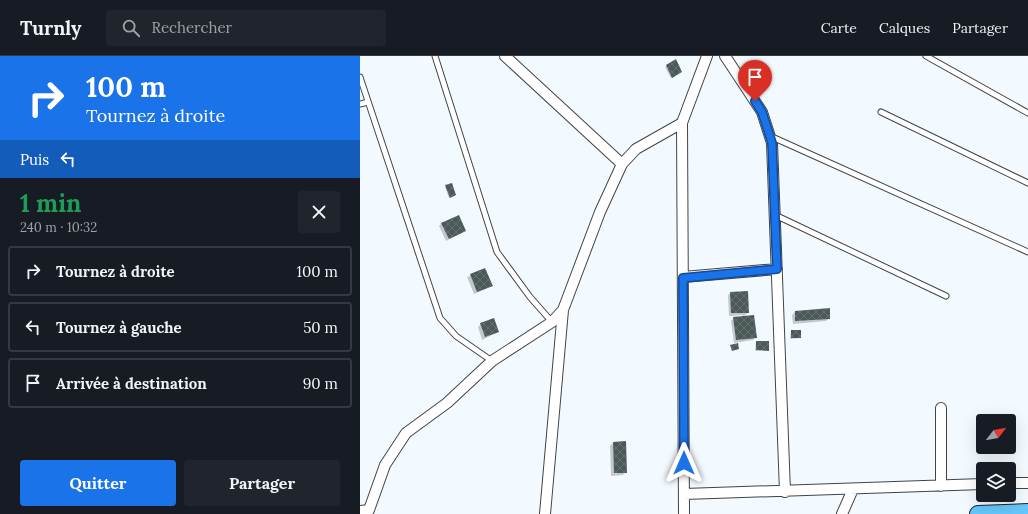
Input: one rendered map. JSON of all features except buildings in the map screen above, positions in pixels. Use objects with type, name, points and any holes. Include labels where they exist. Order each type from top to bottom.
[{"type":"main road","points":[[978,514],[1028,512]]},
{"type":"street","points":[[505,56],[622,164]]},
{"type":"street","points":[[684,514],[682,123],[707,56]]},
{"type":"street","points":[[725,56],[762,112],[772,143],[785,492]]},
{"type":"street","points":[[545,514],[563,310],[600,212],[622,164],[636,149],[682,123]]},
{"type":"street","points":[[683,278],[777,269]]},
{"type":"street","points":[[360,510],[370,510],[385,465],[406,433],[447,403],[492,361],[552,322],[563,310]]},
{"type":"street","points":[[941,408],[941,486]]},
{"type":"street","points":[[1016,483],[1028,482]]},
{"type":"street","points":[[684,494],[785,492],[976,484]]},
{"type":"street","points":[[842,514],[853,489]]},
{"type":"lane","points":[[435,56],[497,252],[530,297],[552,322]]},
{"type":"lane","points":[[926,56],[1028,113]]},
{"type":"lane","points":[[360,78],[440,318],[456,336],[492,361]]},
{"type":"lane","points":[[360,104],[368,102]]},
{"type":"lane","points":[[881,112],[1028,182]]},
{"type":"lane","points":[[770,136],[1028,252]]},
{"type":"lane","points":[[775,215],[946,296]]},
{"type":"route","points":[[684,463],[683,278],[777,269],[772,143],[762,112],[755,101]]}]
